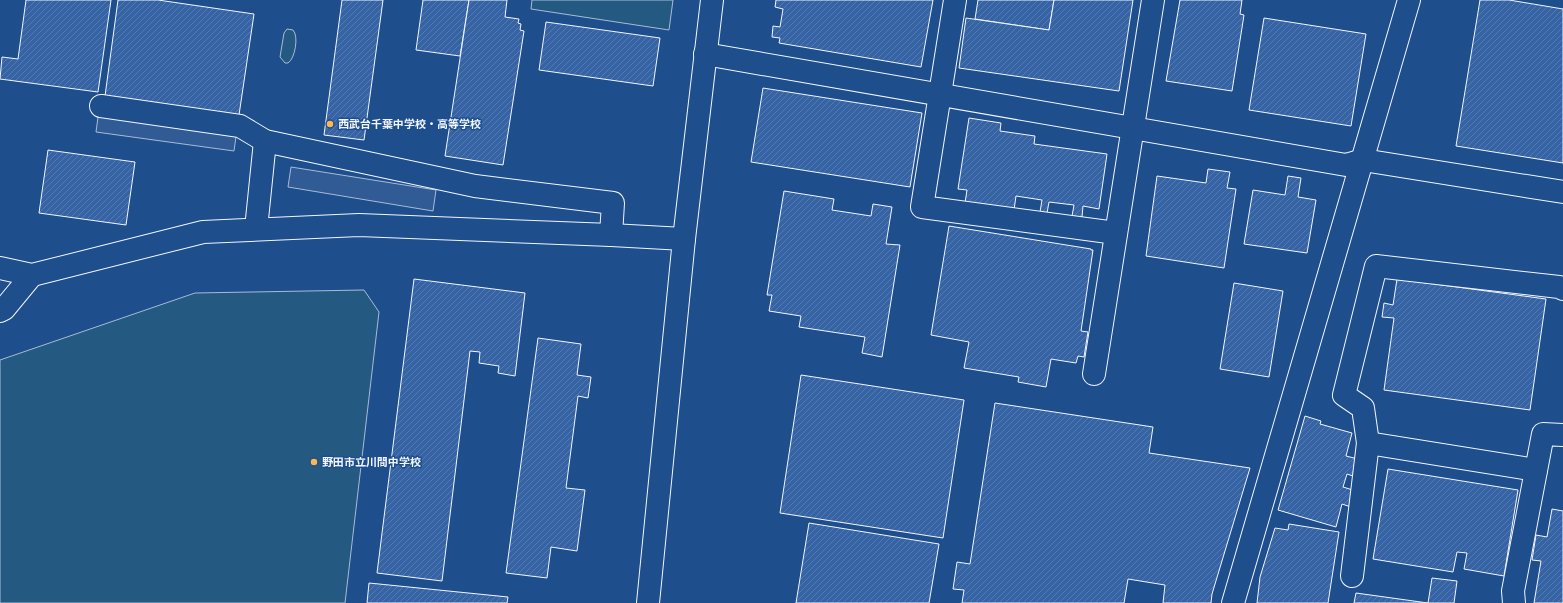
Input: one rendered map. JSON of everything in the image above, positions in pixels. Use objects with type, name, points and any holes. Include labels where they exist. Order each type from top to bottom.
[{"type":"street","points":[[648,603],[684,239],[712,0]]},
{"type":"street","points":[[955,0],[922,207],[1116,233]]},
{"type":"street","points":[[1094,374],[1153,0]]},
{"type":"street","points":[[1233,603],[1409,0]]},
{"type":"street","points":[[705,54],[1346,165],[1363,160],[1563,192]]},
{"type":"street","points":[[101,106],[240,126],[266,141],[475,186],[613,203],[611,235]]},
{"type":"street","points":[[256,229],[266,141]]},
{"type":"street","points":[[0,268],[32,275],[203,232],[256,229],[359,225],[684,239]]},
{"type":"street","points":[[1352,576],[1368,443],[1363,408],[1344,395],[1376,266],[1559,286],[1563,289]]},
{"type":"street","points":[[0,311],[4,309],[32,275]]},
{"type":"street","points":[[1514,603],[1513,591],[1543,434],[1563,435]]},
{"type":"street","points":[[1368,443],[1536,470]]},
{"type":"shaded area","points":[[532,0],[673,0],[669,30],[531,9]]},
{"type":"shaded area","points":[[287,29],[293,30],[296,37],[296,42],[293,57],[288,63],[285,63],[280,57],[284,33]]},
{"type":"shaded area","points":[[101,95],[239,115],[234,151],[96,132]]},
{"type":"shaded area","points":[[291,167],[436,190],[433,211],[288,187]]},
{"type":"shaded area","points":[[364,290],[379,312],[345,603],[0,603],[0,360],[195,293]]},
{"type":"building","points":[[26,0],[111,0],[98,92],[0,79],[2,57],[18,59]]},
{"type":"building","points":[[118,0],[158,0],[254,14],[239,115],[105,96]]},
{"type":"building","points":[[342,0],[383,0],[364,140],[324,135]]},
{"type":"building","points":[[423,0],[469,0],[460,56],[416,50]]},
{"type":"building","points":[[469,0],[507,0],[505,17],[519,19],[518,23],[521,24],[520,30],[524,31],[503,165],[445,156]]},
{"type":"building","points":[[776,0],[933,0],[921,67],[779,43],[780,38],[772,37],[773,26],[780,27],[783,9],[775,7]]},
{"type":"building","points":[[978,0],[1054,0],[1049,30],[975,19]]},
{"type":"building","points":[[1054,0],[1133,0],[1119,91],[959,68],[966,18],[1049,30]]},
{"type":"building","points":[[1180,0],[1242,0],[1240,14],[1244,15],[1232,91],[1166,81]]},
{"type":"building","points":[[1480,0],[1509,0],[1563,9],[1563,163],[1456,146]]},
{"type":"building","points":[[1264,18],[1366,34],[1351,126],[1249,110]]},
{"type":"building","points":[[546,22],[660,38],[653,86],[539,70]]},
{"type":"building","points":[[763,88],[922,113],[910,187],[751,162]]},
{"type":"building","points":[[969,118],[1001,123],[1000,131],[1035,136],[1034,144],[1107,154],[1099,209],[1083,206],[1082,217],[1072,216],[1074,205],[1049,202],[1047,213],[1040,212],[1042,200],[1016,196],[1014,210],[965,203],[967,190],[958,189]]},
{"type":"building","points":[[48,150],[135,162],[126,225],[39,213]]},
{"type":"building","points":[[1208,169],[1230,172],[1227,188],[1236,189],[1224,268],[1146,256],[1157,176],[1206,183]]},
{"type":"building","points":[[1288,176],[1301,178],[1298,197],[1316,200],[1307,253],[1244,244],[1253,190],[1285,195]]},
{"type":"building","points":[[784,191],[834,199],[832,210],[871,216],[873,204],[892,207],[886,244],[900,245],[882,357],[862,353],[865,337],[799,327],[801,316],[769,311],[772,295],[767,295]]},
{"type":"building","points":[[949,226],[1093,250],[1081,331],[1088,332],[1084,357],[1078,356],[1076,363],[1051,359],[1046,387],[1018,382],[1019,377],[964,368],[969,342],[931,335]]},
{"type":"building","points":[[414,279],[525,293],[515,376],[498,373],[499,366],[479,363],[480,352],[470,351],[442,581],[377,573]]},
{"type":"building","points":[[1397,279],[1546,299],[1530,410],[1384,390],[1394,318],[1382,317],[1384,303],[1393,305]]},
{"type":"building","points":[[1234,283],[1283,291],[1269,377],[1220,369]]},
{"type":"building","points":[[538,338],[581,344],[577,375],[591,377],[588,398],[578,396],[566,488],[585,490],[577,551],[551,547],[547,578],[506,573]]},
{"type":"building","points":[[801,375],[964,400],[943,538],[780,513]]},
{"type":"building","points":[[995,403],[1153,427],[1149,453],[1250,468],[1212,594],[1211,603],[1163,603],[1165,585],[1128,579],[1124,603],[962,603],[964,590],[953,589],[957,562],[970,564]]},
{"type":"building","points":[[1305,416],[1321,421],[1320,424],[1352,433],[1346,456],[1358,459],[1353,476],[1347,474],[1343,487],[1356,491],[1351,507],[1342,504],[1336,527],[1278,510]]},
{"type":"building","points":[[1388,469],[1518,490],[1504,576],[1464,569],[1467,553],[1457,552],[1453,572],[1373,559]]},
{"type":"building","points":[[1552,509],[1563,511],[1563,603],[1534,603],[1541,561],[1532,560],[1536,535],[1547,537]]},
{"type":"building","points":[[809,523],[939,544],[929,603],[796,603]]},
{"type":"building","points":[[1289,524],[1339,532],[1328,603],[1257,603],[1260,577],[1275,528],[1288,530]]},
{"type":"building","points":[[1432,578],[1457,581],[1454,603],[1428,603]]},
{"type":"building","points":[[369,583],[508,597],[507,603],[367,603]]},
{"type":"building","points":[[1356,593],[1428,603],[1354,603]]},
{"type":"place","name":"西武台千葉中学校・高等学校","points":[[330,124]]},
{"type":"place","name":"野田市立川間中学校","points":[[314,462]]}]
